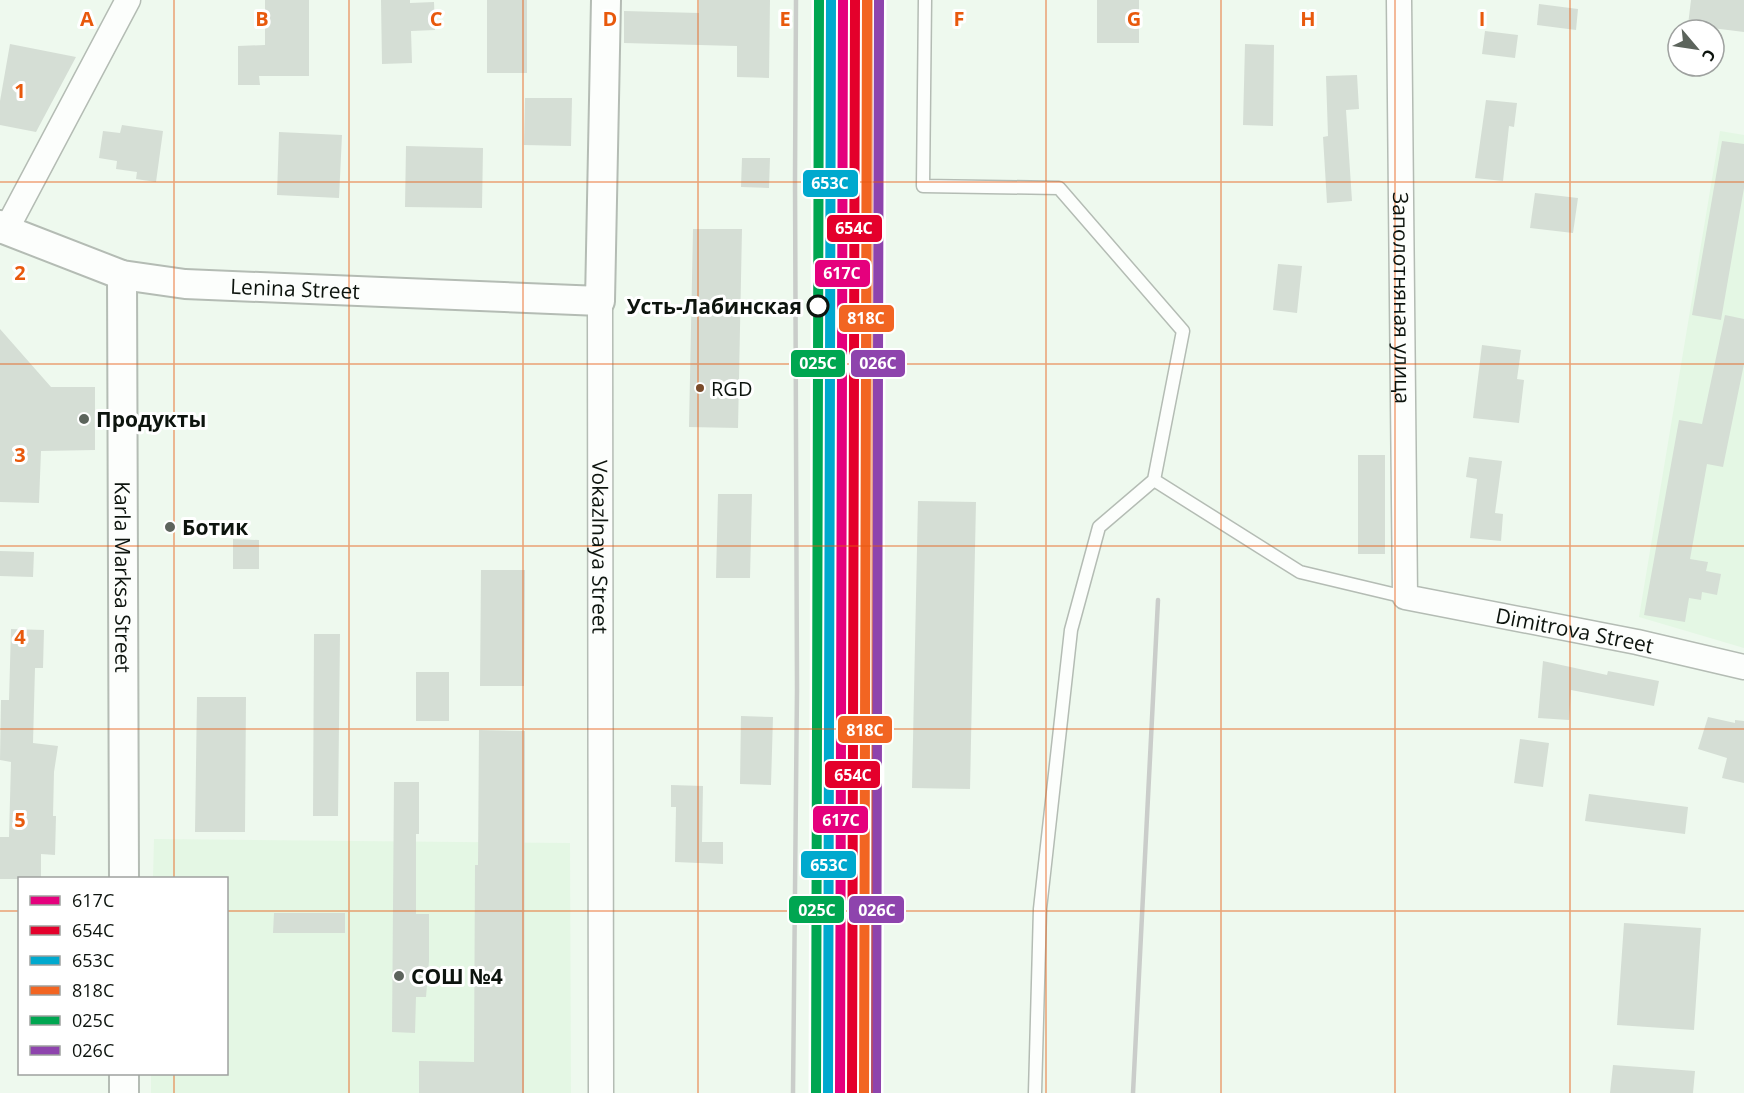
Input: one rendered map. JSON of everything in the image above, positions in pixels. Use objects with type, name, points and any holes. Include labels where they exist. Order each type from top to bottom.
[{"type":"street","points":[[3,228],[128,0]]},
{"type":"street","name":"Vokazlnaya Street","points":[[601,1093],[600,301],[606,0]]},
{"type":"street","name":"Заполотняная улица","points":[[1399,0],[1405,597]]},
{"type":"street","name":"Lenina Street","points":[[3,228],[122,275],[185,284],[600,301]]},
{"type":"street","name":"Karla Marksa Street","points":[[122,275],[124,877]]},
{"type":"street","name":"Dimitrova Street","points":[[1405,597],[1637,642],[1744,667]]},
{"type":"street","points":[[124,1075],[124,1093]]},
{"type":"lane","points":[[925,0],[922,186],[1059,188],[1183,331],[1154,480],[1099,527],[1071,630],[1040,909],[1035,1093]]},
{"type":"lane","points":[[1154,480],[1300,572],[1405,597]]},
{"type":"shaded area","points":[[1720,131],[1744,135],[1744,648],[1639,617]]},
{"type":"shaded area","name":"СОШ №4","points":[[154,839],[570,843],[571,1093],[151,1093],[151,1075],[228,1075],[228,877],[153,877]]},
{"type":"building","points":[[265,0],[309,0],[309,76],[259,76],[260,85],[238,85],[238,46],[265,45]]},
{"type":"building","points":[[381,0],[410,0],[410,3],[434,2],[435,30],[411,31],[412,63],[382,64]]},
{"type":"building","points":[[487,0],[527,0],[527,73],[487,73]]},
{"type":"building","points":[[699,0],[770,0],[769,78],[737,77],[737,46],[624,43],[624,11],[699,13]]},
{"type":"building","points":[[1097,0],[1139,0],[1139,43],[1097,43]]},
{"type":"building","points":[[1691,0],[1744,0],[1744,32],[1726,30],[1726,18],[1689,18]]},
{"type":"building","points":[[1539,4],[1578,9],[1576,30],[1537,25]]},
{"type":"building","points":[[1485,31],[1518,35],[1515,58],[1482,54]]},
{"type":"building","points":[[10,44],[76,57],[36,132],[0,125],[0,101]]},
{"type":"building","points":[[1245,44],[1274,45],[1273,126],[1243,125]]},
{"type":"building","points":[[1357,75],[1359,109],[1346,110],[1352,201],[1327,203],[1323,137],[1328,136],[1326,76]]},
{"type":"building","points":[[525,98],[572,98],[571,146],[524,145]]},
{"type":"building","points":[[1486,100],[1517,103],[1514,127],[1509,126],[1503,181],[1475,178]]},
{"type":"building","points":[[122,125],[163,131],[156,182],[136,179],[137,172],[116,169],[117,161],[99,158],[103,131],[120,133]]},
{"type":"building","points":[[279,132],[342,135],[339,198],[277,195]]},
{"type":"building","points":[[1722,141],[1744,144],[1744,188],[1721,320],[1692,315]]},
{"type":"building","points":[[406,146],[483,148],[482,208],[405,207]]},
{"type":"building","points":[[742,158],[770,158],[769,188],[741,187]]},
{"type":"building","points":[[1535,193],[1578,198],[1573,233],[1530,228]]},
{"type":"building","name":"Усть-Лабинская","points":[[693,229],[742,229],[738,428],[689,427]]},
{"type":"building","points":[[1278,264],[1302,266],[1297,313],[1273,310]]},
{"type":"building","points":[[1725,315],[1744,319],[1744,364],[1723,467],[1707,464],[1690,559],[1708,562],[1706,571],[1721,574],[1717,595],[1702,592],[1701,600],[1689,598],[1685,622],[1644,615],[1679,420],[1702,424]]},
{"type":"building","points":[[0,329],[51,387],[95,387],[95,450],[41,451],[39,503],[0,502]]},
{"type":"building","points":[[1482,345],[1521,350],[1517,379],[1524,380],[1519,423],[1473,418]]},
{"type":"building","points":[[1358,455],[1385,455],[1385,554],[1358,554]]},
{"type":"building","points":[[1469,457],[1502,461],[1495,513],[1503,514],[1501,541],[1470,538],[1477,479],[1466,477]]},
{"type":"building","points":[[718,494],[752,494],[750,578],[716,578]]},
{"type":"building","points":[[918,501],[976,502],[970,789],[912,788]]},
{"type":"building","points":[[233,539],[259,540],[259,569],[233,569]]},
{"type":"building","points":[[0,551],[34,552],[33,577],[0,576]]},
{"type":"building","points":[[481,570],[525,570],[524,686],[480,686]]},
{"type":"building","points":[[11,629],[44,630],[43,668],[35,668],[33,743],[58,746],[54,772],[55,855],[41,854],[41,877],[0,879],[0,837],[9,837],[11,762],[0,760],[1,700],[9,700]]},
{"type":"building","points":[[314,634],[340,634],[338,816],[313,816]]},
{"type":"building","points":[[1543,661],[1607,675],[1608,671],[1659,681],[1654,706],[1571,690],[1569,720],[1538,718]]},
{"type":"building","points":[[416,672],[449,672],[449,721],[416,721]]},
{"type":"building","points":[[197,697],[246,697],[245,832],[195,832]]},
{"type":"building","points":[[741,716],[773,717],[771,785],[740,784]]},
{"type":"building","points":[[1708,717],[1735,723],[1735,720],[1744,721],[1744,783],[1722,778],[1727,758],[1698,749]]},
{"type":"building","points":[[479,730],[525,731],[524,1093],[419,1093],[419,1061],[474,1062],[475,865],[478,865]]},
{"type":"building","points":[[1520,739],[1549,743],[1543,787],[1514,783]]},
{"type":"building","points":[[394,782],[419,782],[419,834],[416,834],[416,914],[429,914],[429,961],[426,997],[416,997],[415,1033],[392,1032]]},
{"type":"building","points":[[671,785],[703,786],[702,842],[723,842],[723,864],[675,862],[676,807],[671,807]]},
{"type":"building","points":[[1589,794],[1688,807],[1685,834],[1585,821]]},
{"type":"building","points":[[274,913],[345,913],[345,933],[273,933]]},
{"type":"building","points":[[1624,923],[1701,928],[1694,1030],[1617,1025]]},
{"type":"building","points":[[1613,1065],[1695,1071],[1693,1093],[1610,1093]]},
{"type":"railway","points":[[793,1093],[797,689],[796,0]]},
{"type":"railway","points":[[814,1093],[818,528],[814,238],[819,0]]},
{"type":"railway","points":[[858,1093],[863,0]]},
{"type":"railway","points":[[1133,1093],[1158,600]]},
{"type":"transit line","name":"025С","points":[[816,1093],[819,0]]},
{"type":"transit line","name":"653С","points":[[828,1093],[831,0]]},
{"type":"transit line","name":"617C","points":[[840,1093],[843,0]]},
{"type":"transit line","name":"654С","points":[[852,1093],[855,0]]},
{"type":"transit line","name":"818С","points":[[864,1093],[867,0]]},
{"type":"transit line","name":"026С","points":[[876,1093],[879,0]]},
{"type":"place","name":"Усть-Лабинская","points":[[818,306]]},
{"type":"place","name":"RGD","points":[[700,388]]},
{"type":"place","name":"Продукты","points":[[84,419]]},
{"type":"place","name":"Ботик","points":[[170,527]]},
{"type":"place","name":"СОШ №4","points":[[399,976]]}]
